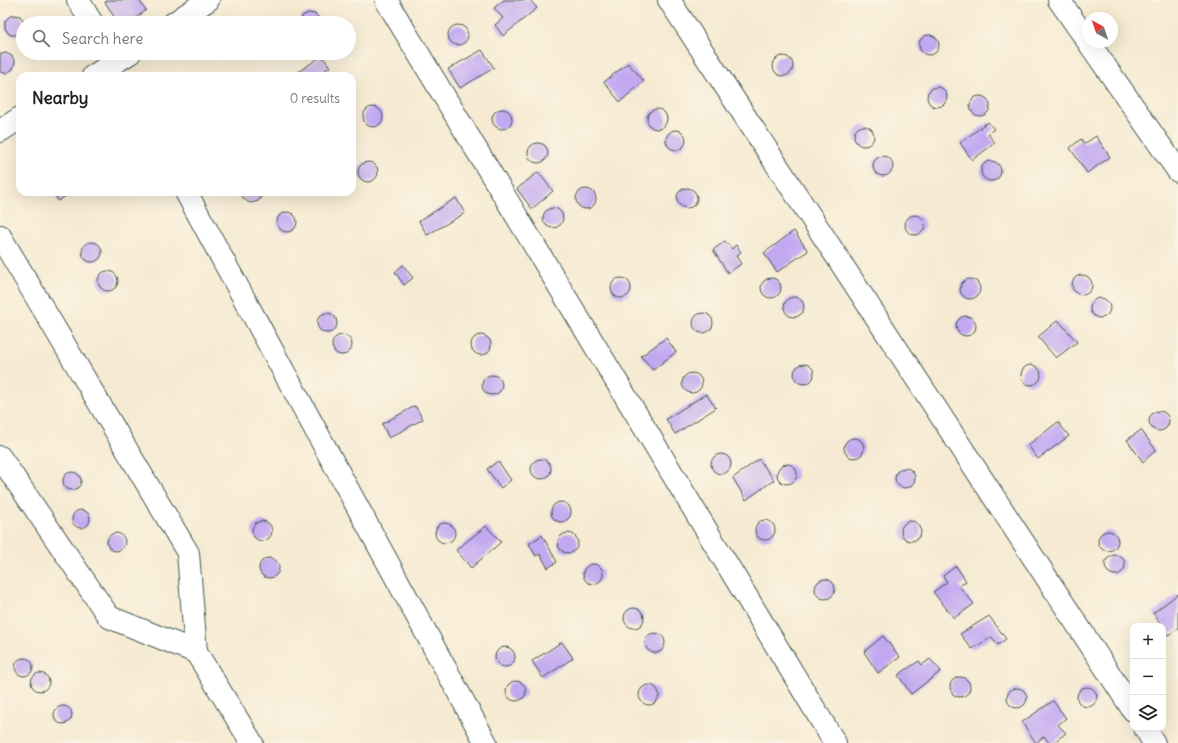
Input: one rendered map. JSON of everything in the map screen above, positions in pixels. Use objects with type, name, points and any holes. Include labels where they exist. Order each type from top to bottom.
[{"type":"street","points":[[78,0],[88,16]]},
{"type":"street","points":[[184,16],[208,0]]},
{"type":"street","points":[[386,0],[835,743]]},
{"type":"street","points":[[669,0],[1130,705]]},
{"type":"street","points":[[1058,0],[1178,171]]},
{"type":"street","points":[[100,72],[120,61]]},
{"type":"street","points":[[0,131],[16,121]]},
{"type":"street","points":[[188,196],[486,743]]},
{"type":"street","points":[[0,236],[188,553],[196,652],[252,743]]},
{"type":"street","points":[[0,457],[110,617],[196,652]]},
{"type":"street","points":[[1147,731],[1154,743]]},
{"type":"building","points":[[108,0],[139,0],[146,10],[139,16],[114,16],[105,2]]},
{"type":"building","points":[[504,0],[530,0],[537,8],[503,36],[495,25],[503,18],[494,8]]},
{"type":"building","points":[[308,13],[315,14],[317,16],[302,16]]},
{"type":"building","points":[[13,15],[20,16],[16,16],[16,35],[11,35],[5,28],[5,21]]},
{"type":"building","points":[[458,25],[465,28],[468,35],[465,42],[458,45],[451,42],[448,35],[451,28]]},
{"type":"building","points":[[925,35],[933,35],[939,41],[939,49],[933,55],[925,55],[919,49],[919,41]]},
{"type":"building","points":[[482,50],[494,68],[460,88],[448,69]]},
{"type":"building","points":[[6,53],[12,56],[15,62],[13,69],[7,73],[4,73],[0,72],[0,54]]},
{"type":"building","points":[[779,56],[787,56],[793,62],[793,70],[787,76],[779,76],[773,70],[773,62]]},
{"type":"building","points":[[316,60],[325,60],[330,67],[322,72],[298,72]]},
{"type":"building","points":[[628,63],[644,81],[620,102],[604,82]]},
{"type":"building","points":[[933,87],[941,87],[947,93],[947,101],[941,107],[933,107],[927,101],[927,93]]},
{"type":"building","points":[[976,96],[984,96],[990,102],[990,110],[984,116],[976,116],[970,110],[970,102]]},
{"type":"building","points":[[373,107],[380,110],[383,117],[380,124],[373,127],[366,124],[363,117],[366,110]]},
{"type":"building","points":[[502,109],[509,112],[512,119],[509,126],[502,129],[495,126],[492,119],[495,112]]},
{"type":"building","points":[[653,109],[661,109],[667,115],[667,123],[661,129],[653,129],[647,123],[647,115]]},
{"type":"building","points":[[988,122],[994,129],[988,134],[995,143],[972,160],[960,143]]},
{"type":"building","points":[[860,126],[868,126],[874,132],[874,140],[868,146],[860,146],[854,140],[854,132]]},
{"type":"building","points":[[672,130],[680,130],[686,136],[686,144],[680,150],[672,150],[666,144],[666,136]]},
{"type":"building","points":[[1096,136],[1110,157],[1087,173],[1070,148],[1081,139],[1084,144]]},
{"type":"building","points":[[534,143],[542,143],[548,149],[548,157],[542,163],[534,163],[528,157],[528,149]]},
{"type":"building","points":[[879,156],[887,156],[893,162],[893,170],[887,176],[879,176],[873,170],[873,162]]},
{"type":"building","points":[[987,161],[995,161],[1001,167],[1001,175],[995,181],[987,181],[981,175],[981,167]]},
{"type":"building","points":[[368,162],[375,165],[378,172],[375,179],[368,182],[361,179],[358,172],[361,165]]},
{"type":"building","points":[[538,172],[553,191],[532,209],[517,189]]},
{"type":"building","points":[[683,188],[691,188],[697,194],[697,202],[691,208],[683,208],[677,202],[677,194]]},
{"type":"building","points":[[582,189],[590,189],[596,195],[596,203],[590,209],[582,209],[576,203],[576,195]]},
{"type":"building","points":[[56,196],[66,196],[58,201]]},
{"type":"building","points":[[242,196],[261,196],[258,201],[251,203]]},
{"type":"building","points":[[456,198],[465,213],[427,235],[419,221]]},
{"type":"building","points":[[549,208],[557,208],[563,214],[563,222],[557,228],[549,228],[543,222],[543,214]]},
{"type":"building","points":[[287,212],[294,215],[297,222],[294,229],[287,232],[280,229],[277,222],[280,215]]},
{"type":"building","points":[[911,215],[919,215],[925,221],[925,229],[919,235],[911,235],[905,229],[905,221]]},
{"type":"building","points":[[794,231],[808,251],[777,272],[764,253]]},
{"type":"building","points":[[725,241],[732,249],[736,245],[741,252],[736,256],[741,264],[728,273],[713,250]]},
{"type":"building","points":[[92,242],[99,245],[102,252],[99,259],[92,262],[85,259],[82,252],[85,245]]},
{"type":"building","points":[[403,265],[413,278],[404,285],[395,272]]},
{"type":"building","points":[[108,271],[115,274],[118,281],[115,288],[108,291],[101,288],[98,281],[101,274]]},
{"type":"building","points":[[1078,275],[1086,275],[1092,281],[1092,289],[1086,295],[1078,295],[1072,289],[1072,281]]},
{"type":"building","points":[[617,278],[625,278],[631,284],[631,292],[625,298],[617,298],[611,292],[611,284]]},
{"type":"building","points":[[767,278],[775,278],[781,284],[781,292],[775,298],[767,298],[761,292],[761,284]]},
{"type":"building","points":[[966,279],[974,279],[980,285],[980,293],[974,299],[966,299],[960,293],[960,285]]},
{"type":"building","points":[[790,297],[798,297],[804,303],[804,311],[798,317],[790,317],[784,311],[784,303]]},
{"type":"building","points":[[1096,298],[1104,298],[1110,304],[1110,312],[1104,318],[1096,318],[1090,312],[1090,304]]},
{"type":"building","points":[[323,313],[331,313],[337,319],[337,327],[331,333],[323,333],[317,327],[317,319]]},
{"type":"building","points":[[699,313],[707,313],[713,319],[713,327],[707,333],[699,333],[693,327],[693,319]]},
{"type":"building","points":[[962,316],[970,316],[976,322],[976,330],[970,336],[962,336],[956,330],[956,322]]},
{"type":"building","points":[[1058,320],[1077,342],[1056,358],[1038,337]]},
{"type":"building","points":[[338,335],[346,335],[352,341],[352,349],[346,355],[338,355],[332,349],[332,341]]},
{"type":"building","points":[[477,335],[485,335],[491,341],[491,349],[485,355],[477,355],[471,349],[471,341]]},
{"type":"building","points":[[666,338],[676,352],[653,370],[641,356]]},
{"type":"building","points":[[800,364],[808,364],[814,370],[814,378],[808,384],[800,384],[794,378],[794,370]]},
{"type":"building","points":[[1027,365],[1035,365],[1041,371],[1041,379],[1035,385],[1027,385],[1021,379],[1021,371]]},
{"type":"building","points":[[688,373],[696,373],[702,379],[702,387],[696,393],[688,393],[682,387],[682,379]]},
{"type":"building","points":[[488,375],[496,375],[502,381],[502,389],[496,395],[488,395],[482,389],[482,381]]},
{"type":"building","points":[[706,394],[716,408],[675,434],[666,419]]},
{"type":"building","points":[[415,406],[423,419],[389,438],[382,424]]},
{"type":"building","points":[[1155,411],[1163,411],[1169,417],[1169,425],[1163,431],[1155,431],[1149,425],[1149,417]]},
{"type":"building","points":[[1058,422],[1069,436],[1038,459],[1028,445]]},
{"type":"building","points":[[1141,430],[1156,450],[1143,462],[1127,440]]},
{"type":"building","points":[[850,438],[858,438],[864,444],[864,452],[858,458],[850,458],[844,452],[844,444]]},
{"type":"building","points":[[717,454],[725,454],[731,460],[731,468],[725,474],[717,474],[711,468],[711,460]]},
{"type":"building","points":[[537,459],[545,459],[551,465],[551,473],[545,479],[537,479],[531,473],[531,465]]},
{"type":"building","points":[[759,459],[774,480],[746,500],[733,478]]},
{"type":"building","points":[[498,461],[511,480],[501,488],[487,469]]},
{"type":"building","points":[[783,464],[791,464],[797,470],[797,478],[791,484],[783,484],[777,478],[777,470]]},
{"type":"building","points":[[901,468],[909,468],[915,474],[915,482],[909,488],[901,488],[895,482],[895,474]]},
{"type":"building","points":[[72,472],[78,475],[81,481],[78,487],[72,490],[66,487],[63,481],[66,475]]},
{"type":"building","points":[[557,502],[565,502],[571,508],[571,516],[565,522],[557,522],[551,516],[551,508]]},
{"type":"building","points":[[81,510],[87,513],[90,519],[87,525],[81,528],[75,525],[72,519],[75,513]]},
{"type":"building","points":[[761,520],[769,520],[775,526],[775,534],[769,540],[761,540],[755,534],[755,526]]},
{"type":"building","points":[[258,521],[266,521],[272,527],[272,535],[266,541],[258,541],[252,535],[252,527]]},
{"type":"building","points":[[907,521],[915,521],[921,527],[921,535],[915,541],[907,541],[901,535],[901,527]]},
{"type":"building","points":[[441,523],[449,523],[455,529],[455,537],[449,543],[441,543],[435,537],[435,529]]},
{"type":"building","points":[[486,526],[501,542],[471,568],[456,550]]},
{"type":"building","points":[[1104,531],[1112,531],[1118,537],[1118,545],[1112,551],[1104,551],[1098,545],[1098,537]]},
{"type":"building","points":[[116,533],[122,536],[125,542],[122,548],[116,551],[110,548],[107,542],[110,536]]},
{"type":"building","points":[[564,533],[572,533],[578,539],[578,547],[572,553],[564,553],[558,547],[558,539]]},
{"type":"building","points":[[542,535],[557,562],[548,568],[540,554],[536,556],[529,544]]},
{"type":"building","points":[[1111,555],[1119,555],[1125,561],[1125,569],[1119,575],[1111,575],[1105,569],[1105,561]]},
{"type":"building","points":[[265,558],[273,558],[279,564],[279,572],[273,578],[265,578],[259,572],[259,564]]},
{"type":"building","points":[[589,564],[597,564],[603,570],[603,578],[597,584],[589,584],[583,578],[583,570]]},
{"type":"building","points":[[956,566],[966,581],[959,586],[974,604],[954,618],[933,592],[947,582],[943,576]]},
{"type":"building","points":[[821,579],[829,579],[835,585],[835,593],[829,599],[821,599],[815,593],[815,585]]},
{"type":"building","points":[[1178,594],[1178,629],[1168,635],[1166,632],[1166,623],[1160,623],[1153,613]]},
{"type":"building","points":[[630,608],[638,608],[644,614],[644,622],[638,628],[630,628],[624,622],[624,614]]},
{"type":"building","points":[[989,616],[1006,639],[998,645],[992,637],[972,649],[960,634]]},
{"type":"building","points":[[651,633],[659,633],[665,639],[665,647],[659,653],[651,653],[645,647],[645,639]]},
{"type":"building","points":[[883,636],[900,657],[878,673],[864,652]]},
{"type":"building","points":[[562,642],[573,658],[543,678],[532,661]]},
{"type":"building","points":[[501,647],[509,647],[515,653],[515,661],[509,667],[501,667],[495,661],[495,653]]},
{"type":"building","points":[[24,658],[30,661],[33,667],[30,673],[24,676],[18,673],[15,667],[18,661]]},
{"type":"building","points":[[930,659],[941,671],[911,694],[898,675],[919,661],[922,665]]},
{"type":"building","points":[[40,673],[46,676],[49,682],[46,688],[40,691],[34,688],[31,682],[34,676]]},
{"type":"building","points":[[956,677],[964,677],[970,683],[970,691],[964,697],[956,697],[950,691],[950,683]]},
{"type":"building","points":[[512,681],[520,681],[526,687],[526,695],[520,701],[512,701],[506,695],[506,687]]},
{"type":"building","points":[[645,685],[653,685],[659,691],[659,699],[653,705],[645,705],[639,699],[639,691]]},
{"type":"building","points":[[1083,687],[1091,687],[1097,693],[1097,701],[1091,707],[1083,707],[1077,701],[1077,693]]},
{"type":"building","points":[[1013,688],[1021,688],[1027,694],[1027,702],[1021,708],[1013,708],[1007,702],[1007,694]]},
{"type":"building","points":[[1053,701],[1066,718],[1058,725],[1066,733],[1053,743],[1049,743],[1044,736],[1036,743],[1022,722]]},
{"type":"building","points":[[63,706],[69,709],[72,715],[69,721],[63,724],[57,721],[54,715],[57,709]]}]
